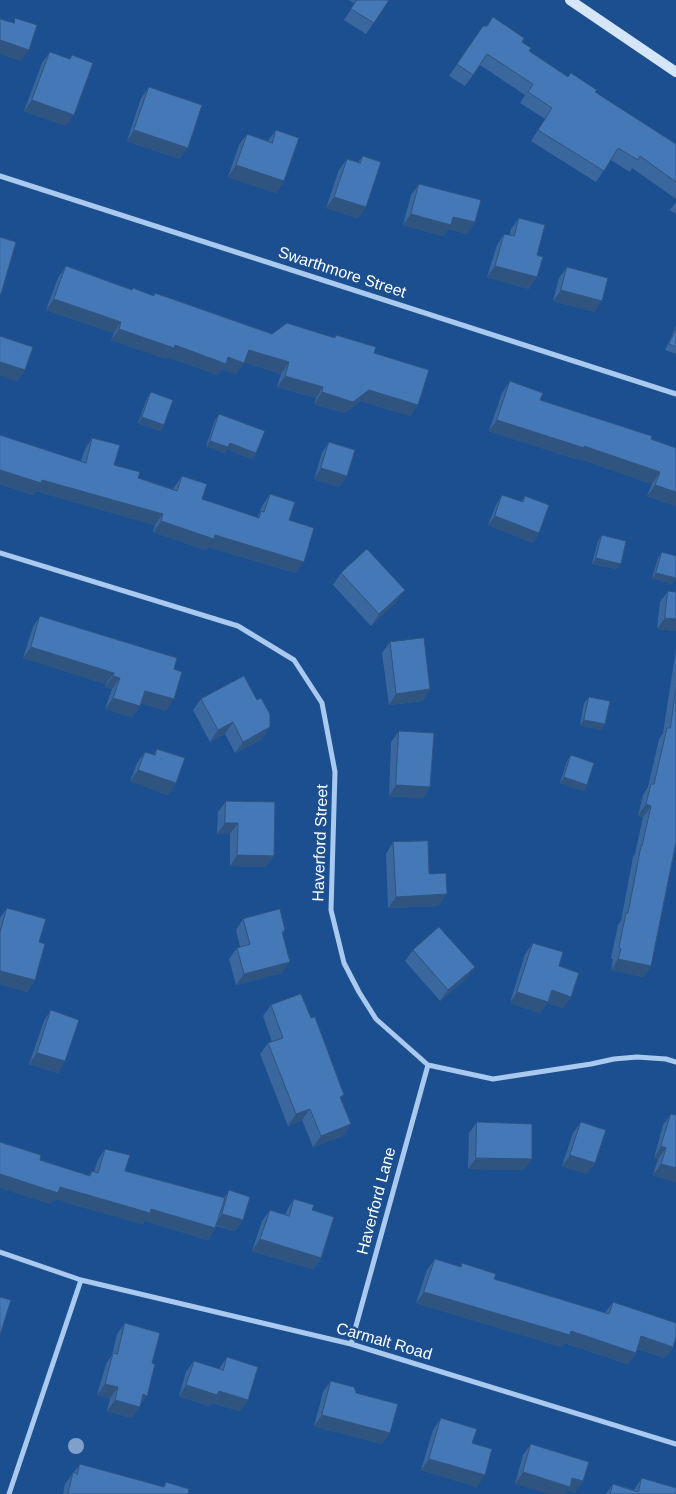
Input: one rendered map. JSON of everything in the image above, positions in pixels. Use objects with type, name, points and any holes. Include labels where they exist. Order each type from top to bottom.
[{"type":"main road","points":[[570,0],[676,72]]},
{"type":"street","name":"Swarthmore Street","points":[[0,176],[676,394]]},
{"type":"street","name":"Haverford Street","points":[[0,553],[238,626],[294,660],[322,703],[335,772],[331,910],[344,963],[376,1019],[428,1066]]},
{"type":"street","points":[[428,1066],[493,1079],[614,1059],[637,1057],[666,1059],[676,1062]]},
{"type":"street","name":"Haverford Lane","points":[[351,1344],[428,1066]]},
{"type":"street","name":"Carmalt Road","points":[[0,1252],[81,1280],[351,1344],[676,1444]]},
{"type":"street","points":[[9,1494],[81,1280]]},
{"type":"building","points":[[357,0],[389,0],[374,23],[351,9]]},
{"type":"building","points":[[493,17],[524,38],[522,42],[531,48],[529,51],[568,77],[571,73],[597,90],[595,92],[676,144],[676,182],[640,156],[638,160],[618,148],[604,171],[538,130],[552,108],[528,92],[533,84],[487,54],[473,75],[457,64],[483,26],[487,26]]},
{"type":"building","points":[[15,18],[37,25],[29,50],[0,40],[0,19],[14,23]]},
{"type":"building","points":[[50,52],[70,59],[72,55],[93,63],[74,115],[32,100]]},
{"type":"building","points":[[149,87],[202,105],[188,148],[134,130]]},
{"type":"building","points":[[276,130],[299,138],[284,181],[236,165],[247,134],[272,143]]},
{"type":"building","points":[[363,156],[381,162],[366,207],[334,197],[347,159],[360,163]]},
{"type":"building","points":[[419,184],[481,200],[475,222],[453,217],[451,225],[411,214]]},
{"type":"building","points":[[519,218],[545,225],[537,255],[543,257],[537,277],[495,266],[504,234],[514,236]]},
{"type":"building","points":[[0,237],[16,242],[1,294],[0,294]]},
{"type":"building","points":[[66,266],[132,290],[133,288],[154,296],[155,293],[272,334],[287,323],[335,338],[336,335],[376,347],[374,353],[429,370],[418,405],[369,390],[353,402],[322,392],[323,387],[285,376],[289,362],[249,350],[244,363],[228,357],[226,364],[175,345],[174,348],[119,329],[121,322],[54,299]]},
{"type":"building","points":[[567,267],[608,278],[602,301],[561,290]]},
{"type":"building","points":[[676,329],[676,347],[669,344]]},
{"type":"building","points":[[0,336],[33,347],[25,370],[0,362]]},
{"type":"building","points":[[510,381],[543,393],[540,400],[652,436],[651,439],[676,448],[676,492],[655,485],[660,472],[584,446],[584,448],[497,420]]},
{"type":"building","points":[[151,392],[173,400],[164,425],[142,417]]},
{"type":"building","points":[[219,414],[265,431],[256,453],[230,443],[228,447],[210,441]]},
{"type":"building","points":[[0,435],[86,463],[92,438],[120,445],[114,465],[140,472],[138,478],[177,491],[182,476],[207,484],[202,499],[259,518],[261,511],[264,512],[270,494],[295,502],[289,520],[314,528],[304,562],[215,535],[214,539],[161,521],[163,514],[42,480],[41,483],[0,470]]},
{"type":"building","points":[[329,442],[355,450],[347,476],[321,468]]},
{"type":"building","points":[[502,495],[523,502],[525,496],[549,505],[539,533],[495,516]]},
{"type":"building","points":[[602,535],[626,541],[621,564],[596,558]]},
{"type":"building","points":[[367,549],[405,590],[379,614],[341,573]]},
{"type":"building","points":[[662,552],[676,556],[676,578],[656,573]]},
{"type":"building","points":[[668,591],[676,592],[676,619],[665,618]]},
{"type":"building","points":[[40,616],[177,658],[174,669],[182,672],[174,699],[145,691],[140,706],[113,698],[120,678],[113,676],[114,673],[31,647]]},
{"type":"building","points":[[424,638],[430,689],[396,694],[390,642]]},
{"type":"building","points":[[244,676],[257,700],[261,698],[270,714],[270,727],[243,742],[233,722],[218,730],[201,699]]},
{"type":"building","points":[[676,688],[676,842],[651,966],[618,959],[621,949],[619,947],[651,806],[646,804],[651,784],[654,784],[667,728],[670,728]]},
{"type":"building","points":[[589,697],[610,701],[605,724],[584,720]]},
{"type":"building","points":[[399,731],[434,733],[430,787],[396,785]]},
{"type":"building","points":[[157,749],[185,758],[176,783],[138,770],[145,752],[155,755]]},
{"type":"building","points":[[571,755],[594,763],[587,785],[564,777]]},
{"type":"building","points":[[226,801],[275,802],[274,856],[237,855],[238,823],[225,823]]},
{"type":"building","points":[[428,841],[429,874],[446,873],[447,894],[396,897],[393,842]]},
{"type":"building","points":[[7,908],[46,919],[39,942],[45,944],[35,980],[0,971],[0,933]]},
{"type":"building","points":[[280,909],[285,930],[282,932],[290,962],[244,974],[237,948],[250,944],[243,919]]},
{"type":"building","points":[[439,927],[475,967],[448,990],[413,950]]},
{"type":"building","points":[[533,943],[563,952],[559,966],[579,973],[571,997],[552,990],[548,1002],[517,992]]},
{"type":"building","points":[[301,994],[311,1018],[315,1017],[344,1095],[340,1097],[351,1124],[321,1136],[310,1109],[296,1114],[268,1043],[283,1038],[271,1005]]},
{"type":"building","points":[[51,1010],[79,1020],[65,1061],[37,1053]]},
{"type":"building","points":[[671,1114],[676,1115],[676,1168],[661,1164],[666,1148],[661,1146]]},
{"type":"building","points":[[477,1122],[532,1124],[532,1159],[476,1158]]},
{"type":"building","points":[[581,1122],[606,1130],[595,1163],[570,1155]]},
{"type":"building","points":[[0,1142],[41,1155],[40,1160],[90,1176],[92,1171],[98,1173],[105,1149],[130,1155],[125,1171],[225,1198],[215,1228],[151,1209],[150,1213],[60,1187],[58,1193],[0,1174]]},
{"type":"building","points":[[229,1190],[250,1197],[243,1220],[222,1214]]},
{"type":"building","points":[[294,1199],[314,1205],[312,1210],[334,1217],[321,1258],[260,1239],[270,1210],[289,1216]]},
{"type":"building","points":[[435,1259],[461,1267],[462,1263],[496,1274],[494,1279],[609,1314],[613,1302],[676,1323],[676,1337],[673,1347],[641,1336],[636,1353],[571,1331],[570,1335],[424,1292]]},
{"type":"building","points":[[0,1297],[11,1300],[0,1335]]},
{"type":"building","points":[[125,1323],[160,1333],[152,1363],[155,1364],[147,1396],[143,1394],[140,1407],[115,1400],[118,1387],[105,1384],[113,1353],[117,1354]]},
{"type":"building","points":[[227,1357],[258,1367],[248,1400],[219,1391],[217,1395],[186,1385],[194,1361],[223,1370]]},
{"type":"building","points":[[331,1381],[354,1387],[356,1393],[398,1404],[390,1433],[322,1415]]},
{"type":"building","points":[[441,1418],[477,1429],[472,1443],[492,1449],[485,1475],[429,1459]]},
{"type":"building","points":[[531,1444],[589,1462],[583,1481],[572,1478],[570,1487],[523,1472]]},
{"type":"building","points":[[80,1464],[164,1487],[166,1482],[189,1489],[188,1494],[68,1494],[73,1472],[77,1474]]},
{"type":"building","points":[[642,1478],[676,1488],[676,1494],[610,1494],[613,1484],[638,1492]]}]
